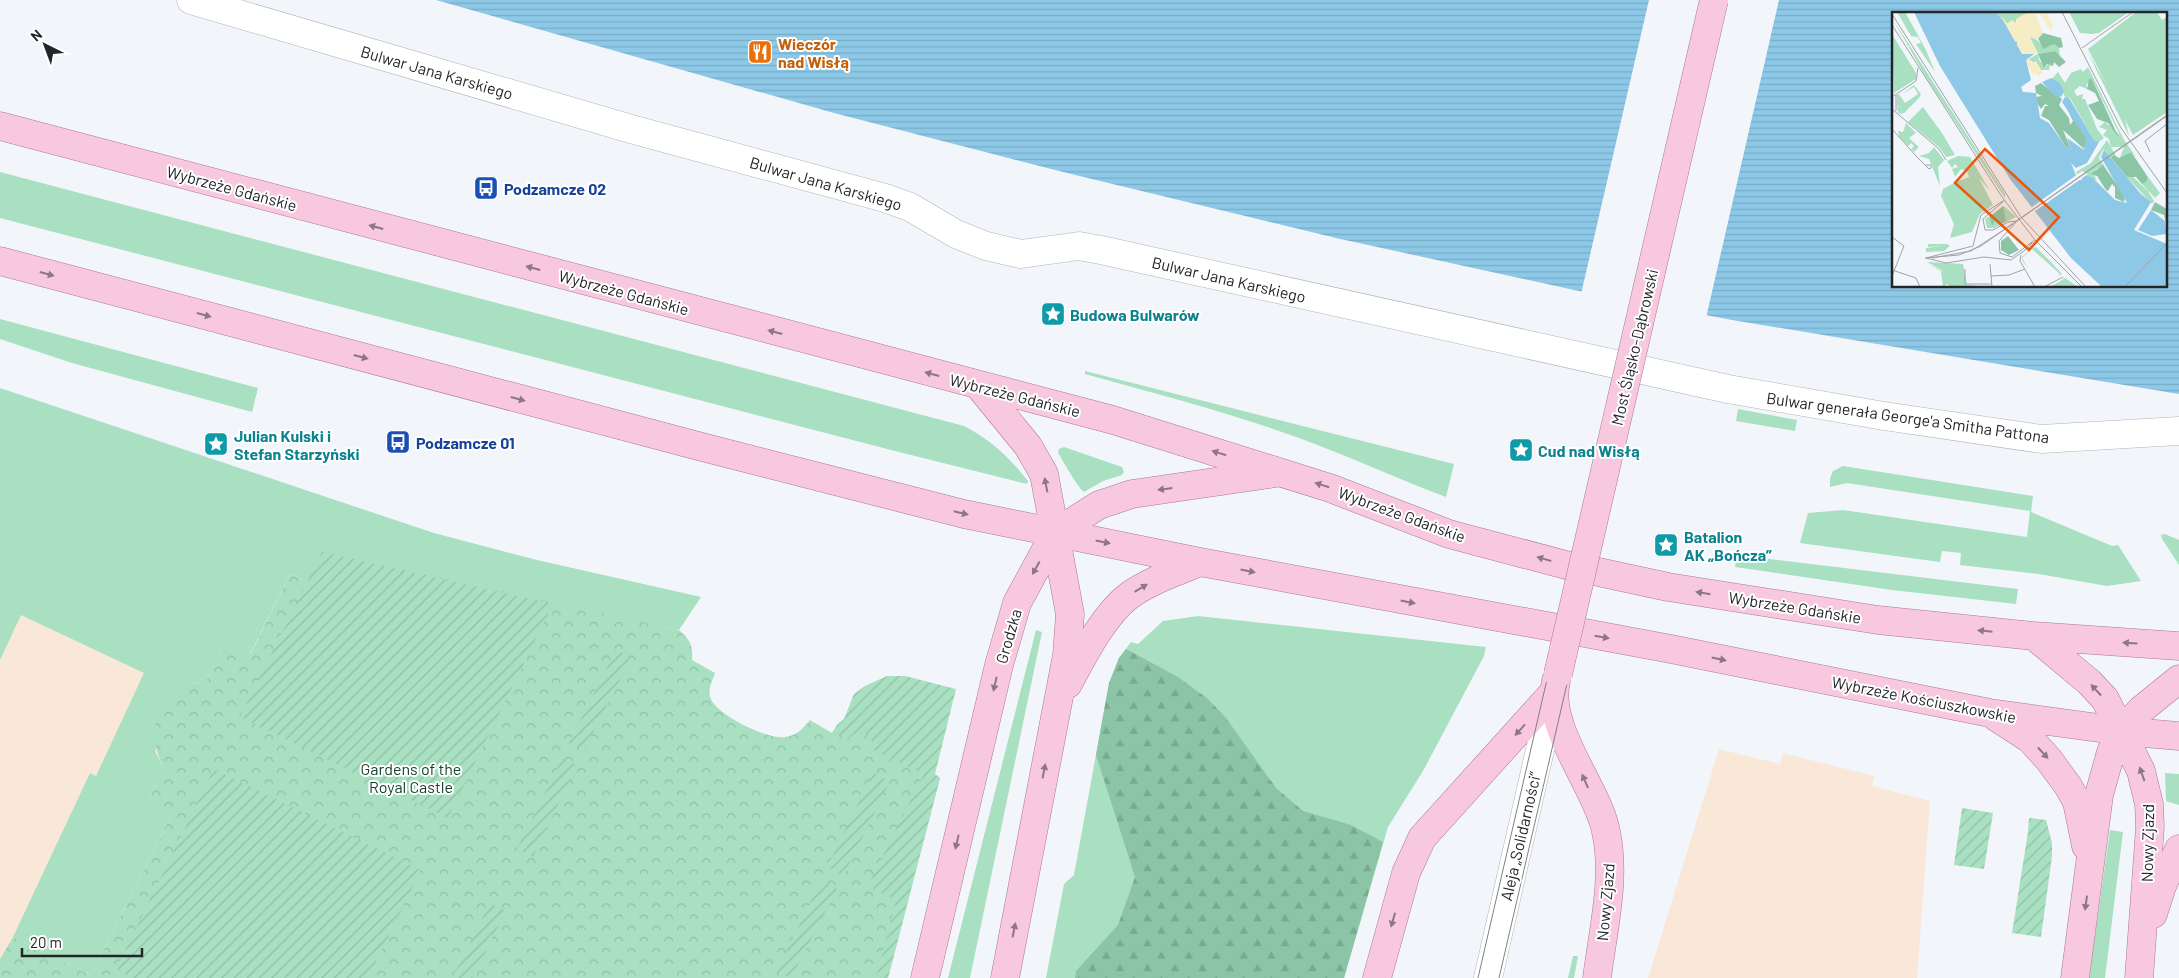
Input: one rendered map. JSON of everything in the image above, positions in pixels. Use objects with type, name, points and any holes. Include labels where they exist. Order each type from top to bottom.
[{"type":"main road","name":"Most Śląsko-Dąbrowski","points":[[1556,684],[1714,0]]},
{"type":"main road","name":"Wybrzeże Gdańskie","points":[[0,126],[1113,420],[1330,488],[1450,534],[1566,565],[1668,587],[1778,605],[1878,620],[2034,636]]},
{"type":"main road","points":[[0,261],[702,448],[956,512],[1200,562]]},
{"type":"main road","points":[[979,386],[1028,446],[1044,474],[1070,614],[1067,655],[1005,978]]},
{"type":"main road","name":"Grodzka","points":[[925,978],[999,665],[1017,603],[1055,533],[1099,505],[1132,494],[1282,472]]},
{"type":"main road","points":[[1056,708],[1082,658],[1116,609],[1129,596],[1150,583],[1200,562]]},
{"type":"main road","name":"Wybrzeże Kościuszkowskie","points":[[1200,562],[1671,649],[1990,713],[2122,731],[2179,736]]},
{"type":"main road","name":"Nowy Zjazd","points":[[2034,636],[2082,676],[2105,699],[2141,771],[2150,810],[2140,970]]},
{"type":"main road","points":[[2034,636],[2179,646]]},
{"type":"main road","points":[[2074,978],[2099,795],[2111,752],[2122,731],[2142,709],[2179,679]]},
{"type":"main road","name":"Nowy Zjazd","points":[[1556,684],[1558,721],[1604,825],[1609,850],[1610,875],[1597,978]]},
{"type":"main road","points":[[1377,978],[1406,873],[1422,838],[1556,684]]},
{"type":"main road","points":[[1990,713],[2030,739],[2049,760],[2072,791],[2081,816],[2090,870]]},
{"type":"main road","name":"Nowy Zjazd","points":[[2140,970],[2162,886],[2179,849]]},
{"type":"street","name":"Bulwar Jana Karskiego","points":[[191,0],[631,128],[885,198],[910,207],[956,234],[986,246],[1020,254],[1078,246],[1101,250],[1728,389]]},
{"type":"street","name":"Bulwar generała George'a Smitha Pattona","points":[[1728,389],[1884,416],[2041,439],[2179,432]]},
{"type":"street","name":"Aleja „Solidarności”","points":[[1488,978],[1556,684]]},
{"type":"shaded area","points":[[0,457],[290,574],[91,975],[13,937],[0,959]]},
{"type":"shaded area","points":[[1719,749],[1780,764],[1783,753],[1875,776],[1872,786],[1930,801],[1917,978],[1648,978]]},
{"type":"green space","points":[[0,172],[964,426],[983,437],[999,450],[1028,481],[1027,484],[895,451],[0,218]]},
{"type":"green space","points":[[0,319],[258,388],[252,412],[72,363],[0,339]]},
{"type":"green space","points":[[1085,371],[1454,464],[1446,497],[1279,431],[1207,408],[1085,374]]},
{"type":"green space","points":[[0,388],[434,533],[537,560],[701,597],[679,630],[553,604],[307,581],[290,574],[249,656],[225,643],[206,681],[195,683],[155,751],[163,767],[147,803],[171,815],[91,975],[13,937],[90,773],[96,776],[144,673],[21,615],[0,660]]},
{"type":"green space","points":[[1738,409],[1797,420],[1795,431],[1736,421]]},
{"type":"green space","points":[[1064,447],[1122,467],[1124,472],[1122,475],[1103,481],[1084,492],[1074,480],[1058,453],[1059,449]]},
{"type":"green space","points":[[1843,466],[2033,496],[2031,512],[2112,546],[2118,545],[2141,581],[2107,586],[2039,574],[1960,565],[1961,553],[1942,551],[1940,562],[1800,543],[1808,513],[1843,510],[2027,537],[2030,511],[1847,483],[1830,487],[1830,478],[1833,471]]},
{"type":"green space","points":[[2165,534],[2179,540],[2179,565],[2162,539],[2161,535]]},
{"type":"green space","name":"Gardens of the Royal Castle","points":[[322,552],[679,630],[690,643],[692,660],[715,673],[710,689],[711,699],[715,705],[733,719],[767,735],[785,737],[799,732],[810,720],[832,733],[844,719],[940,778],[888,978],[0,978],[0,959],[13,937],[91,975],[171,815],[147,803],[163,767],[157,752],[155,737],[156,723],[160,711],[177,692],[190,685],[206,681],[225,643],[250,655],[290,574],[307,581]]},
{"type":"green space","points":[[322,552],[553,604],[448,818],[240,717]]},
{"type":"green space","points":[[1737,555],[2018,589],[2016,604],[1892,590],[1735,567]]},
{"type":"green space","points":[[1198,616],[1486,647],[1484,656],[1423,771],[1388,827],[1344,978],[1046,978],[1064,884],[1074,875],[1109,683],[1119,658],[1131,642],[1138,644],[1163,621]]},
{"type":"green space","points":[[1036,630],[1042,632],[970,978],[948,978]]},
{"type":"green space","points":[[1126,649],[1178,677],[1208,699],[1226,718],[1276,788],[1303,811],[1351,825],[1383,842],[1344,978],[1075,978],[1076,971],[1118,925],[1135,877],[1096,755],[1109,683],[1119,658]]},
{"type":"green space","points":[[616,650],[631,658],[584,751],[569,743]]},
{"type":"green space","points":[[887,676],[905,676],[956,689],[935,774],[940,778],[888,978],[876,978],[896,900],[868,886],[924,774],[871,749],[873,743],[865,733],[855,733],[848,740],[833,733],[837,725],[844,719],[854,694],[865,686]]},
{"type":"green space","points":[[562,758],[577,765],[533,857],[517,849]]},
{"type":"green space","points":[[214,769],[421,870],[368,978],[134,978],[116,969]]},
{"type":"green space","points":[[873,773],[890,781],[844,875],[827,867]]},
{"type":"green space","points":[[2165,773],[2179,774],[2179,805],[2166,801]]},
{"type":"green space","points":[[1962,808],[1993,813],[1984,869],[1954,865]]},
{"type":"green space","points":[[2029,818],[2046,820],[2052,843],[2052,856],[2041,937],[2012,933]]},
{"type":"green space","points":[[2110,830],[2123,832],[2105,978],[2089,978]]},
{"type":"green space","points":[[821,881],[837,889],[791,978],[776,972]]},
{"type":"green space","points":[[490,903],[506,911],[472,978],[452,978]]},
{"type":"green space","points":[[1573,956],[1578,956],[1574,978],[1568,978]]},
{"type":"water","points":[[436,0],[2179,0],[2179,394],[1732,320],[1574,290],[1336,238],[1063,172],[834,113]]},
{"type":"pier","points":[[1649,0],[1779,0],[1706,318],[1581,294]]},
{"type":"tram line","points":[[1478,978],[1704,0]]},
{"type":"tram line","points":[[1499,978],[1725,0]]},
{"type":"place","name":"Wieczór nad Wisłą","points":[[760,52]]},
{"type":"place","name":"Podzamcze 02","points":[[486,188]]},
{"type":"place","name":"Budowa Bulwarów","points":[[1053,314]]},
{"type":"place","name":"Podzamcze 01","points":[[398,442]]},
{"type":"place","name":"Julian Kulski i Stefan Starzyński","points":[[216,444]]},
{"type":"place","name":"Cud nad Wisłą","points":[[1521,450]]},
{"type":"place","name":"Batalion AK „Bończa”","points":[[1666,545]]}]
